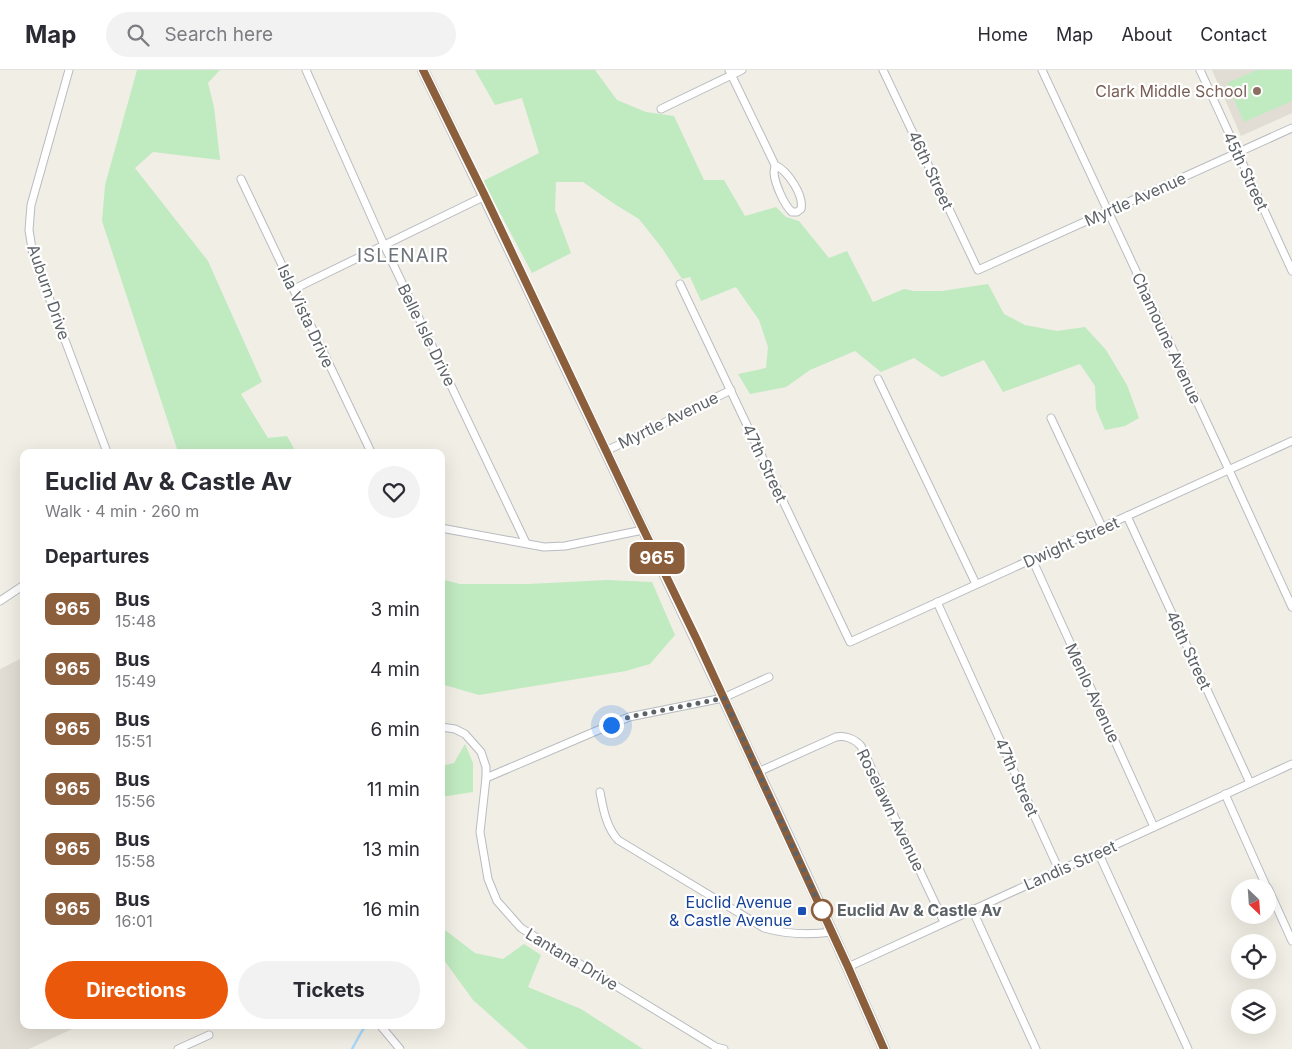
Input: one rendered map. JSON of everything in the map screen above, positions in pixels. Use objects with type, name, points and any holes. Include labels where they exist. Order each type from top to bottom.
[{"type":"main road","points":[[423,70],[724,698],[884,1049]]},
{"type":"street","name":"Auburn Drive","points":[[69,70],[31,205],[29,230],[33,255],[105,449]]},
{"type":"street","name":"Belle Isle Drive","points":[[306,70],[384,245],[526,543]]},
{"type":"street","points":[[661,109],[731,72],[742,70]]},
{"type":"street","name":"46th Street","points":[[883,70],[978,270]]},
{"type":"street","name":"Chamoune Avenue","points":[[1042,70],[1292,607]]},
{"type":"street","name":"45th Street","points":[[1200,70],[1292,271]]},
{"type":"street","points":[[731,72],[776,165],[782,168],[794,185],[802,204],[801,209],[797,212],[792,212],[788,209],[778,189],[774,172],[776,165]]},
{"type":"street","name":"Myrtle Avenue","points":[[978,270],[1292,128]]},
{"type":"street","name":"Isla Vista Drive","points":[[241,179],[370,449]]},
{"type":"street","points":[[294,289],[485,196]]},
{"type":"street","name":"47th Street","points":[[680,284],[850,642]]},
{"type":"street","points":[[878,379],[976,584]]},
{"type":"street","name":"Myrtle Avenue","points":[[606,451],[731,390]]},
{"type":"street","points":[[1051,418],[1102,527]]},
{"type":"street","name":"Dwight Street","points":[[850,642],[1292,441]]},
{"type":"street","name":"46th Street","points":[[1127,516],[1250,783]]},
{"type":"street","points":[[445,529],[544,546],[565,546],[643,530]]},
{"type":"street","name":"Menlo Avenue","points":[[1032,559],[1154,826]]},
{"type":"street","points":[[0,601],[20,588]]},
{"type":"street","name":"47th Street","points":[[937,602],[1059,870]]},
{"type":"street","points":[[486,778],[629,717],[724,698],[769,677]]},
{"type":"street","name":"Lantana Drive","points":[[445,728],[455,729],[465,734],[481,752],[486,767],[486,778],[480,832],[488,879],[497,901],[520,928],[716,1047],[724,1049]]},
{"type":"street","name":"Roselawn Avenue","points":[[758,772],[836,737],[842,736],[856,741],[861,746],[944,922]]},
{"type":"street","name":"Landis Street","points":[[848,967],[1292,764]]},
{"type":"street","points":[[600,792],[604,813],[613,835],[618,840],[715,899],[764,928],[776,931],[817,934],[832,932]]},
{"type":"street","points":[[1225,794],[1263,879]]},
{"type":"street","points":[[1098,852],[1188,1049]]},
{"type":"street","points":[[1276,907],[1292,941]]},
{"type":"street","points":[[972,909],[1036,1049]]},
{"type":"street","points":[[383,1029],[400,1049]]},
{"type":"street","points":[[178,1049],[190,1047],[210,1035]]},
{"type":"shaded area","name":"Clark Middle School","points":[[1212,70],[1292,70],[1292,113],[1241,136]]},
{"type":"shaded area","points":[[20,659],[20,1029],[72,1029],[29,1049],[0,1049],[0,669]]},
{"type":"green space","points":[[137,70],[220,70],[208,83],[214,107],[220,160],[153,152],[135,168],[208,261],[262,382],[241,394],[268,438],[287,436],[294,449],[177,449],[102,221],[105,185]]},
{"type":"green space","points":[[475,70],[595,70],[617,100],[646,112],[674,116],[704,180],[724,180],[745,216],[776,207],[786,217],[799,221],[829,258],[847,251],[873,302],[904,289],[942,291],[988,284],[1004,314],[1025,325],[1057,331],[1085,327],[1106,350],[1127,385],[1139,418],[1125,426],[1105,430],[1096,409],[1095,386],[1080,364],[1003,392],[984,360],[942,377],[914,358],[881,372],[855,351],[810,370],[786,387],[750,394],[738,374],[766,368],[768,347],[759,320],[736,287],[701,301],[690,277],[682,279],[662,248],[639,219],[583,182],[556,182],[555,210],[571,253],[532,273],[483,181],[539,153],[522,98],[495,105]]},
{"type":"green space","name":"Clark Middle School","points":[[1257,70],[1292,70],[1292,101],[1244,122],[1227,83]]},
{"type":"green space","points":[[445,580],[460,584],[528,584],[607,580],[652,582],[675,635],[650,664],[626,671],[479,695],[445,685]]},
{"type":"green space","points":[[465,744],[473,763],[473,792],[445,796],[445,765],[454,763]]},
{"type":"green space","points":[[445,930],[475,953],[503,959],[524,944],[541,955],[528,987],[581,1009],[643,1049],[528,1049],[473,1000],[445,962]]},
{"type":"waterway","points":[[352,1049],[364,1029]]},
{"type":"bus line","name":"965","points":[[423,70],[697,640],[884,1049]]},
{"type":"place","name":"Clark Middle School","points":[[1257,91]]},
{"type":"place","name":"Euclid Av & Castle Av","points":[[822,910]]},
{"type":"place","name":"Euclid Avenue & Castle Avenue","points":[[802,911]]},
{"type":"district","name":"ISLENAIR","points":[[403,255]]},
{"type":"route","points":[[611,725],[629,717],[724,698],[824,914],[822,910]]}]
